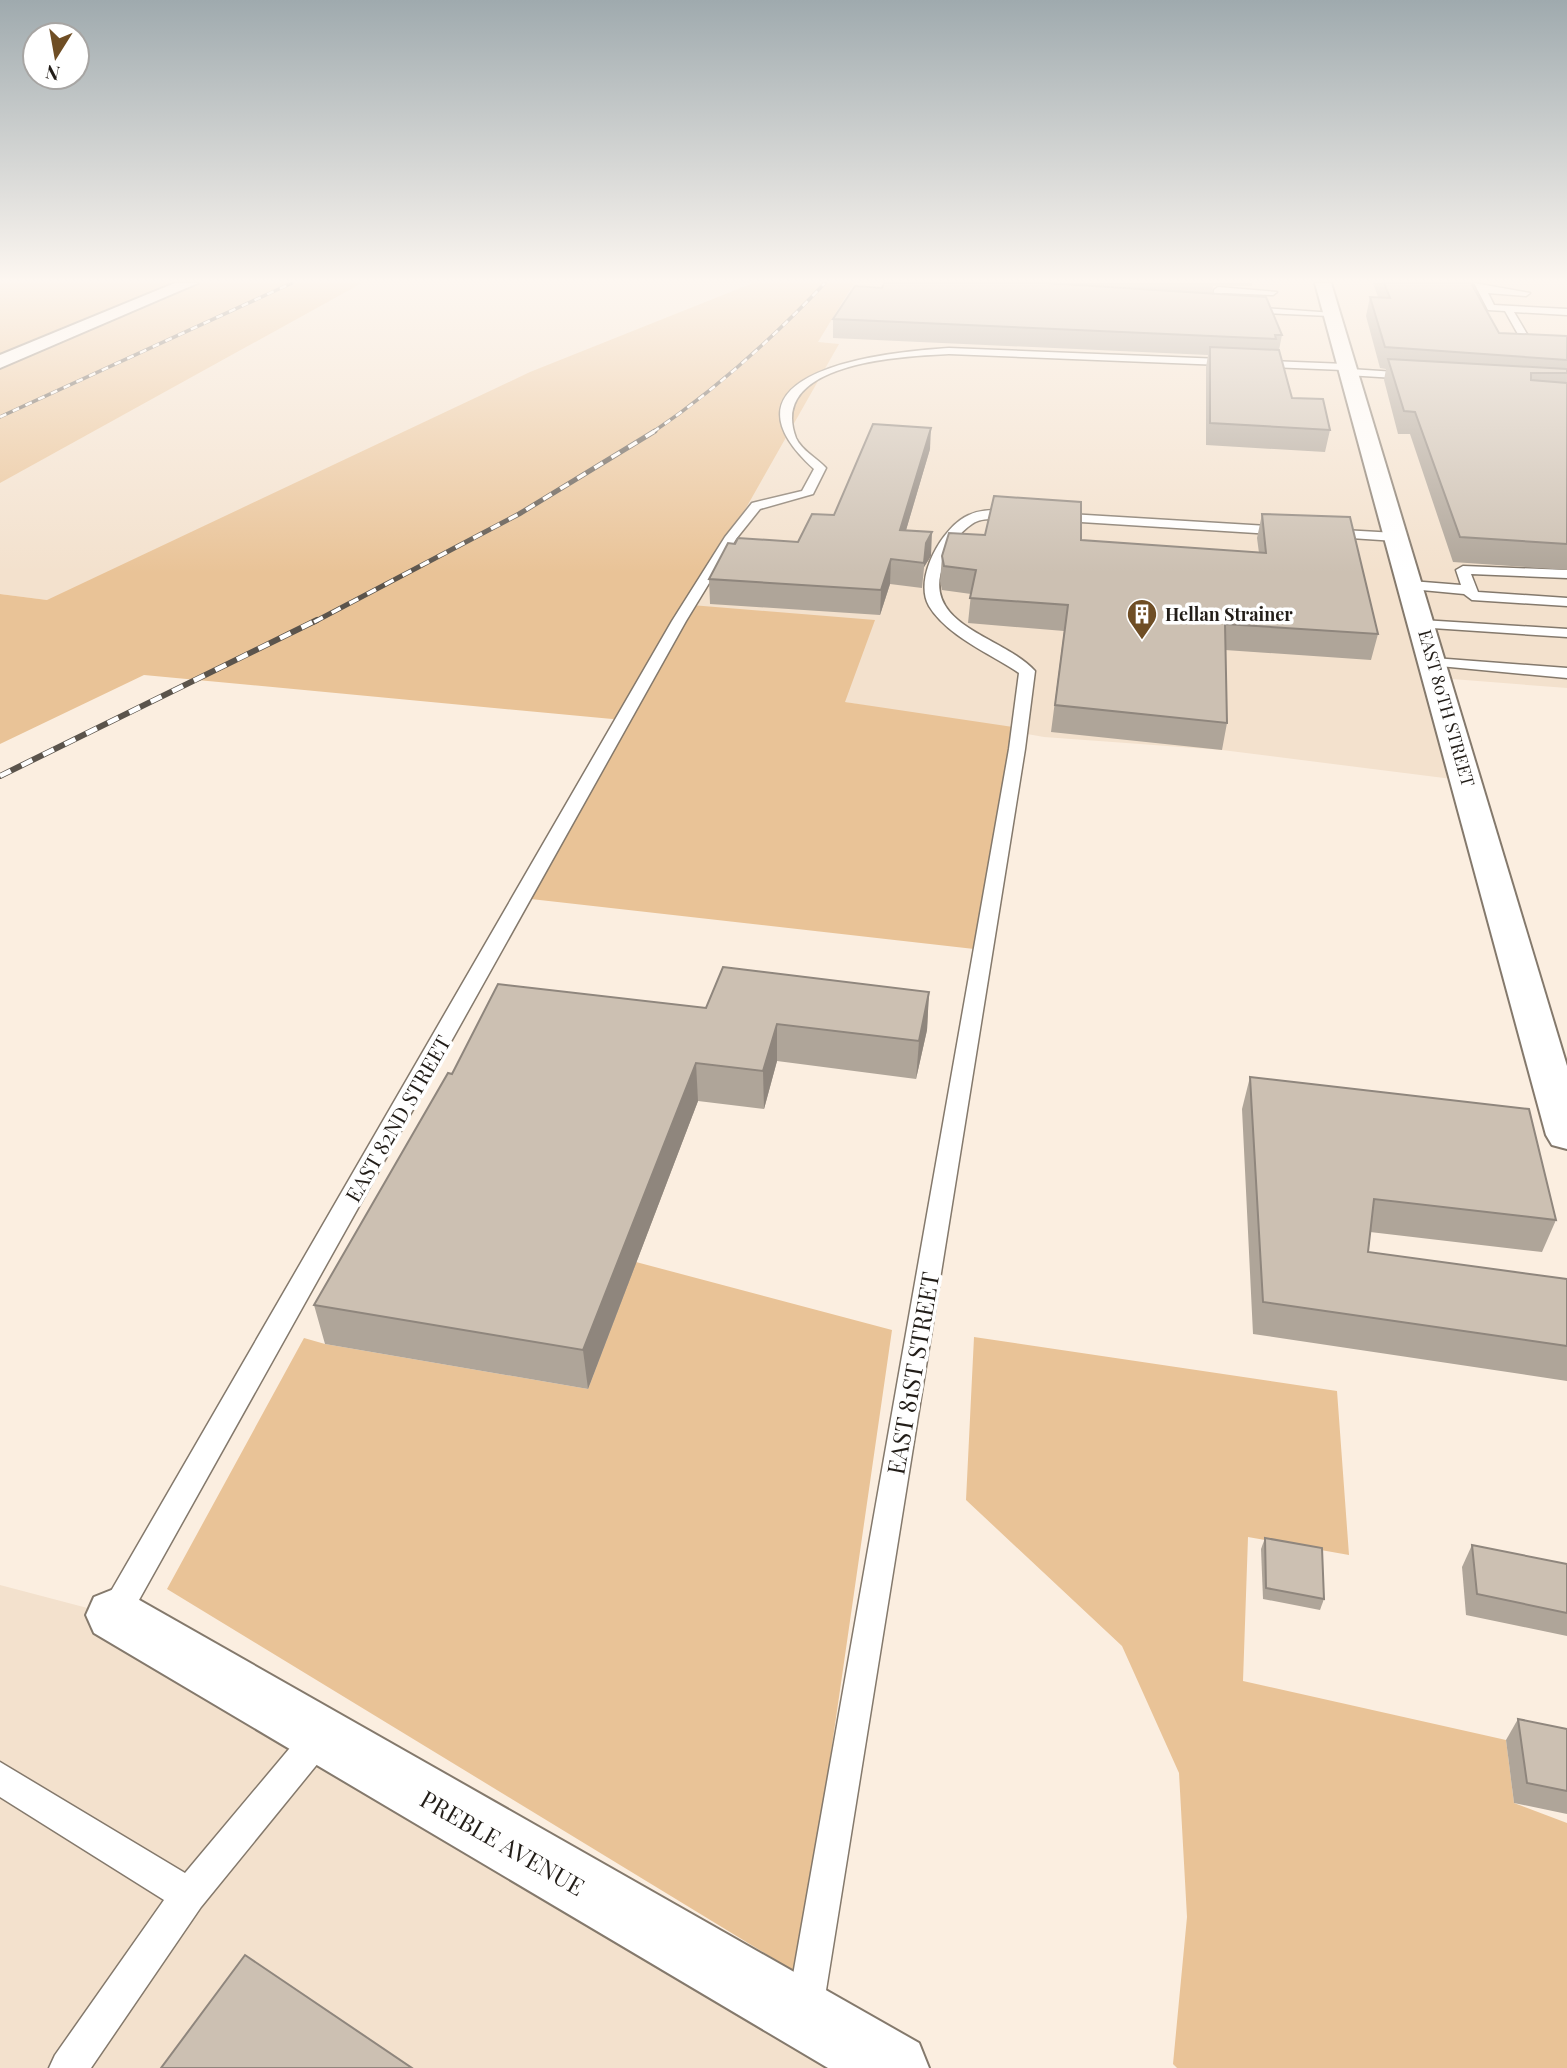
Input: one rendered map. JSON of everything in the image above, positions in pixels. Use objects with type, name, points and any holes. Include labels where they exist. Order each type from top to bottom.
[{"type":"street","name":"EAST 80TH STREET","points":[[1352,380],[1567,1135]]},
{"type":"street","name":"PREBLE AVENUE","points":[[114,1615],[894,2068]]},
{"type":"lane","name":"EAST 82ND STREET","points":[[114,1615],[680,621],[731,537],[756,506],[807,494],[820,468],[790,439],[786,419],[789,404],[809,380]]},
{"type":"lane","name":"EAST 81ST STREET","points":[[804,2018],[1020,728],[1027,671],[961,628],[935,603],[931,576],[941,552],[971,518],[991,513],[1396,537]]},
{"type":"lane","points":[[1567,574],[1463,570],[1472,596],[1567,602]]},
{"type":"lane","points":[[1410,585],[1470,590]]},
{"type":"lane","points":[[1422,624],[1567,634]]},
{"type":"lane","points":[[1434,662],[1567,673]]},
{"type":"lane","points":[[68,2068],[189,1895],[321,1735]]},
{"type":"lane","points":[[0,1778],[189,1895]]},
{"type":"shaded area","points":[[0,380],[187,380],[0,483]]},
{"type":"shaded area","points":[[152,380],[1567,380],[1567,688],[1439,678],[1468,781],[1222,750],[1044,737],[845,702],[0,594],[0,457]]},
{"type":"shaded area","points":[[514,380],[819,380],[691,605],[875,620],[845,702],[1020,728],[983,950],[522,898],[623,720],[144,675],[0,744],[0,594],[47,600]]},
{"type":"shaded area","points":[[636,1262],[892,1330],[799,1974],[167,1589],[304,1338],[325,1344],[588,1389]]},
{"type":"shaded area","points":[[974,1337],[1337,1391],[1349,1555],[1248,1537],[1243,1681],[1506,1740],[1514,1803],[1567,1823],[1567,2068],[1177,2068],[1173,2064],[1187,1917],[1179,1773],[1122,1646],[966,1500]]},
{"type":"shaded area","points":[[0,1585],[114,1615],[894,2068],[0,2068]]},
{"type":"building","points":[[1210,380],[1287,380],[1292,398],[1323,399],[1330,430],[1210,423]]},
{"type":"building","points":[[1394,380],[1531,380],[1567,383],[1567,544],[1460,537],[1415,412],[1404,411]]},
{"type":"building","points":[[873,424],[931,428],[900,530],[932,532],[926,543],[924,563],[891,559],[881,590],[709,579],[728,543],[735,544],[738,538],[798,542],[812,514],[834,515]]},
{"type":"building","name":"Hellan Strainer","points":[[994,496],[1081,502],[1081,540],[1266,553],[1262,514],[1350,517],[1378,634],[1225,624],[1227,723],[1055,705],[1068,605],[970,598],[976,570],[944,566],[942,556],[949,533],[985,535]]},
{"type":"building","points":[[723,967],[929,992],[919,1041],[777,1024],[763,1071],[696,1063],[583,1350],[314,1305],[448,1073],[452,1074],[498,984],[706,1008]]},
{"type":"building","points":[[1250,1077],[1529,1109],[1556,1220],[1374,1199],[1368,1252],[1567,1279],[1567,1346],[1263,1302]]},
{"type":"building","points":[[1265,1538],[1322,1548],[1324,1599],[1266,1588]]},
{"type":"building","points":[[1472,1545],[1567,1564],[1567,1613],[1477,1594]]},
{"type":"building","points":[[1518,1719],[1567,1729],[1567,1791],[1527,1783]]},
{"type":"building","points":[[245,1955],[412,2068],[161,2068]]},
{"type":"railway","points":[[0,417],[82,380]]},
{"type":"railway","points":[[653,432],[722,380]]},
{"type":"railway","points":[[314,622],[519,514],[655,431]]},
{"type":"railway","points":[[0,776],[317,620]]},
{"type":"place","name":"Hellan Strainer","points":[[1142,641]]}]
